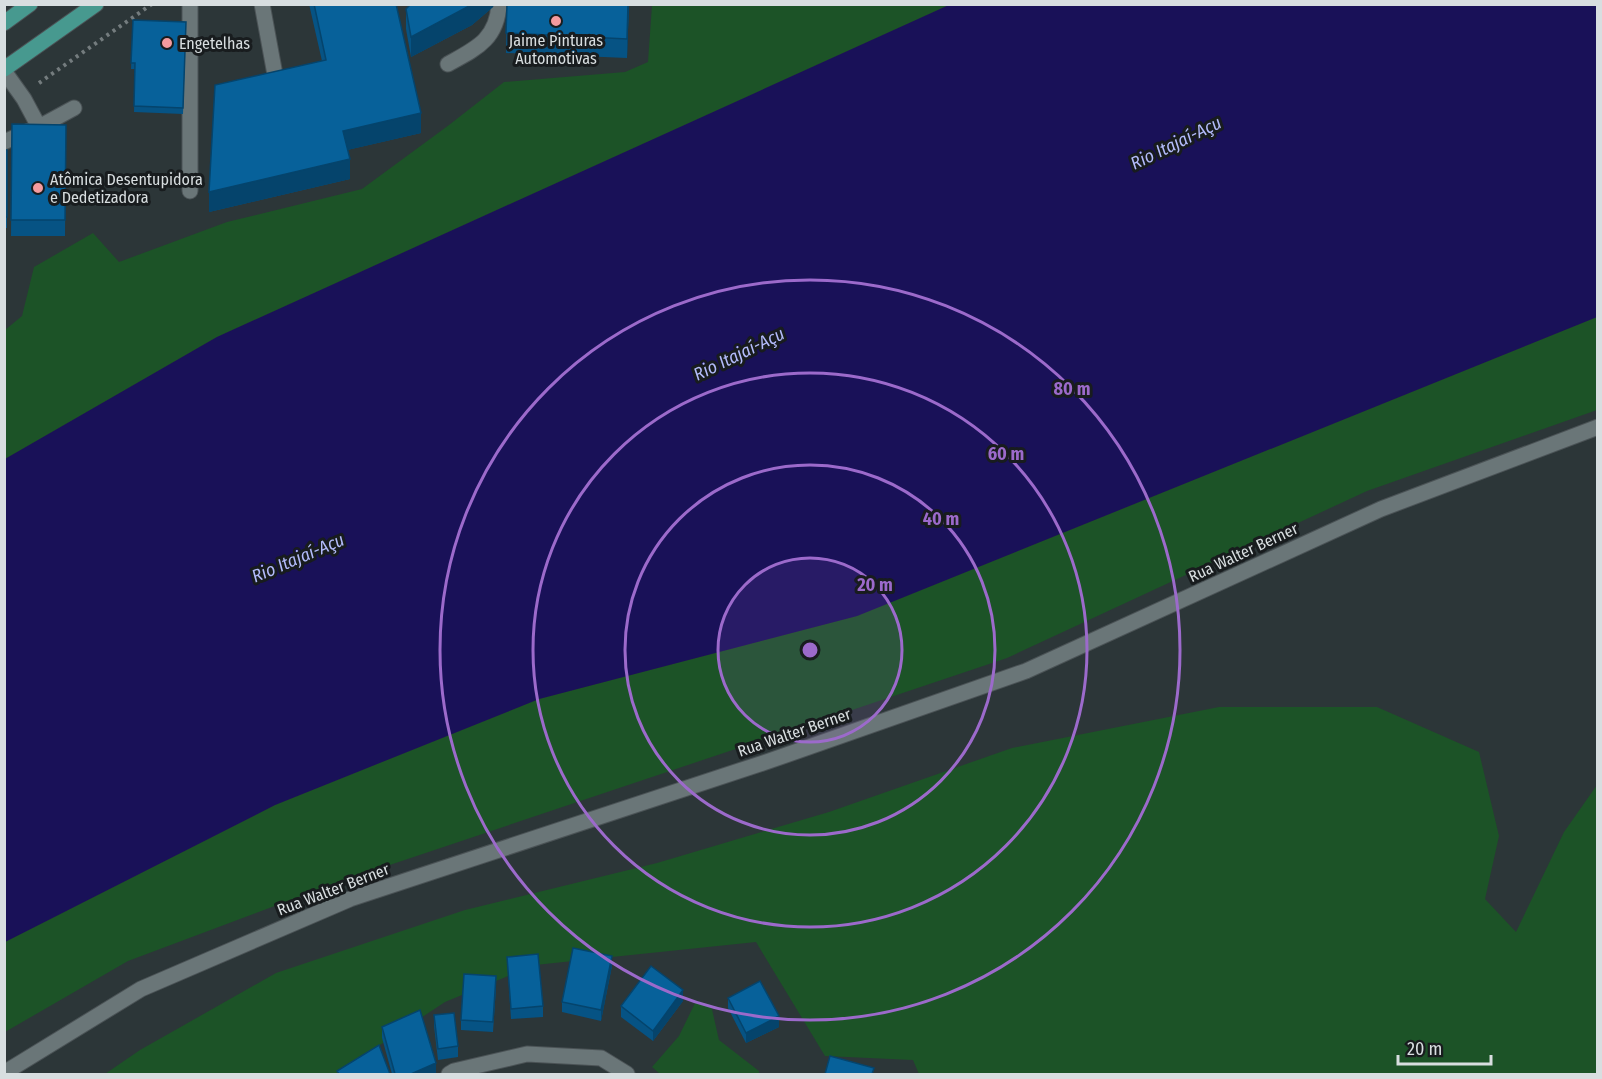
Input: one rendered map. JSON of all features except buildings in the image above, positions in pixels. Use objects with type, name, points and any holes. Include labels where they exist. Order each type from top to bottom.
[{"type":"main road","points":[[4,22],[30,4]]},
{"type":"main road","points":[[4,70],[96,4]]},
{"type":"street","points":[[190,4],[190,191]]},
{"type":"street","points":[[262,4],[276,81]]},
{"type":"street","points":[[448,64],[477,47],[492,32],[499,4]]},
{"type":"street","points":[[4,70],[22,95],[39,127]]},
{"type":"street","points":[[4,142],[74,108]]},
{"type":"street","name":"Rua Walter Berner","points":[[4,1073],[141,989],[350,899],[766,762],[1026,671],[1382,509],[1598,427]]},
{"type":"street","points":[[449,1074],[526,1054],[601,1058],[627,1074]]},
{"type":"path","points":[[22,95],[152,4]]},
{"type":"green space","points":[[652,5],[949,5],[217,337],[5,459],[5,330],[22,316],[34,267],[93,233],[119,262],[227,222],[362,189],[504,82],[625,72],[648,62]]},
{"type":"green space","points":[[1597,317],[1597,410],[1367,491],[1007,658],[333,884],[128,961],[5,1032],[5,942],[275,805],[539,699],[857,616]]},
{"type":"green space","points":[[1219,707],[1377,707],[1479,752],[1499,836],[1485,899],[1516,932],[1564,832],[1597,785],[1597,1074],[919,1074],[913,1060],[825,1056],[756,942],[535,965],[445,1002],[336,1074],[105,1074],[140,1050],[276,973],[465,910],[657,863],[829,812],[1012,748]]},
{"type":"green space","points":[[696,1001],[711,1005],[719,1040],[759,1071],[759,1074],[660,1074],[652,1067],[679,1036]]},
{"type":"water","name":"Rio Itajaí-Açu","points":[[949,5],[1597,5],[1597,317],[857,616],[539,699],[275,805],[5,942],[5,459],[217,337]]},
{"type":"place","name":"Jaime Pinturas Automotivas","points":[[556,21]]},
{"type":"place","name":"Engetelhas","points":[[167,43]]},
{"type":"place","name":"Atômica Desentupidora e Dedetizadora","points":[[38,188]]}]
